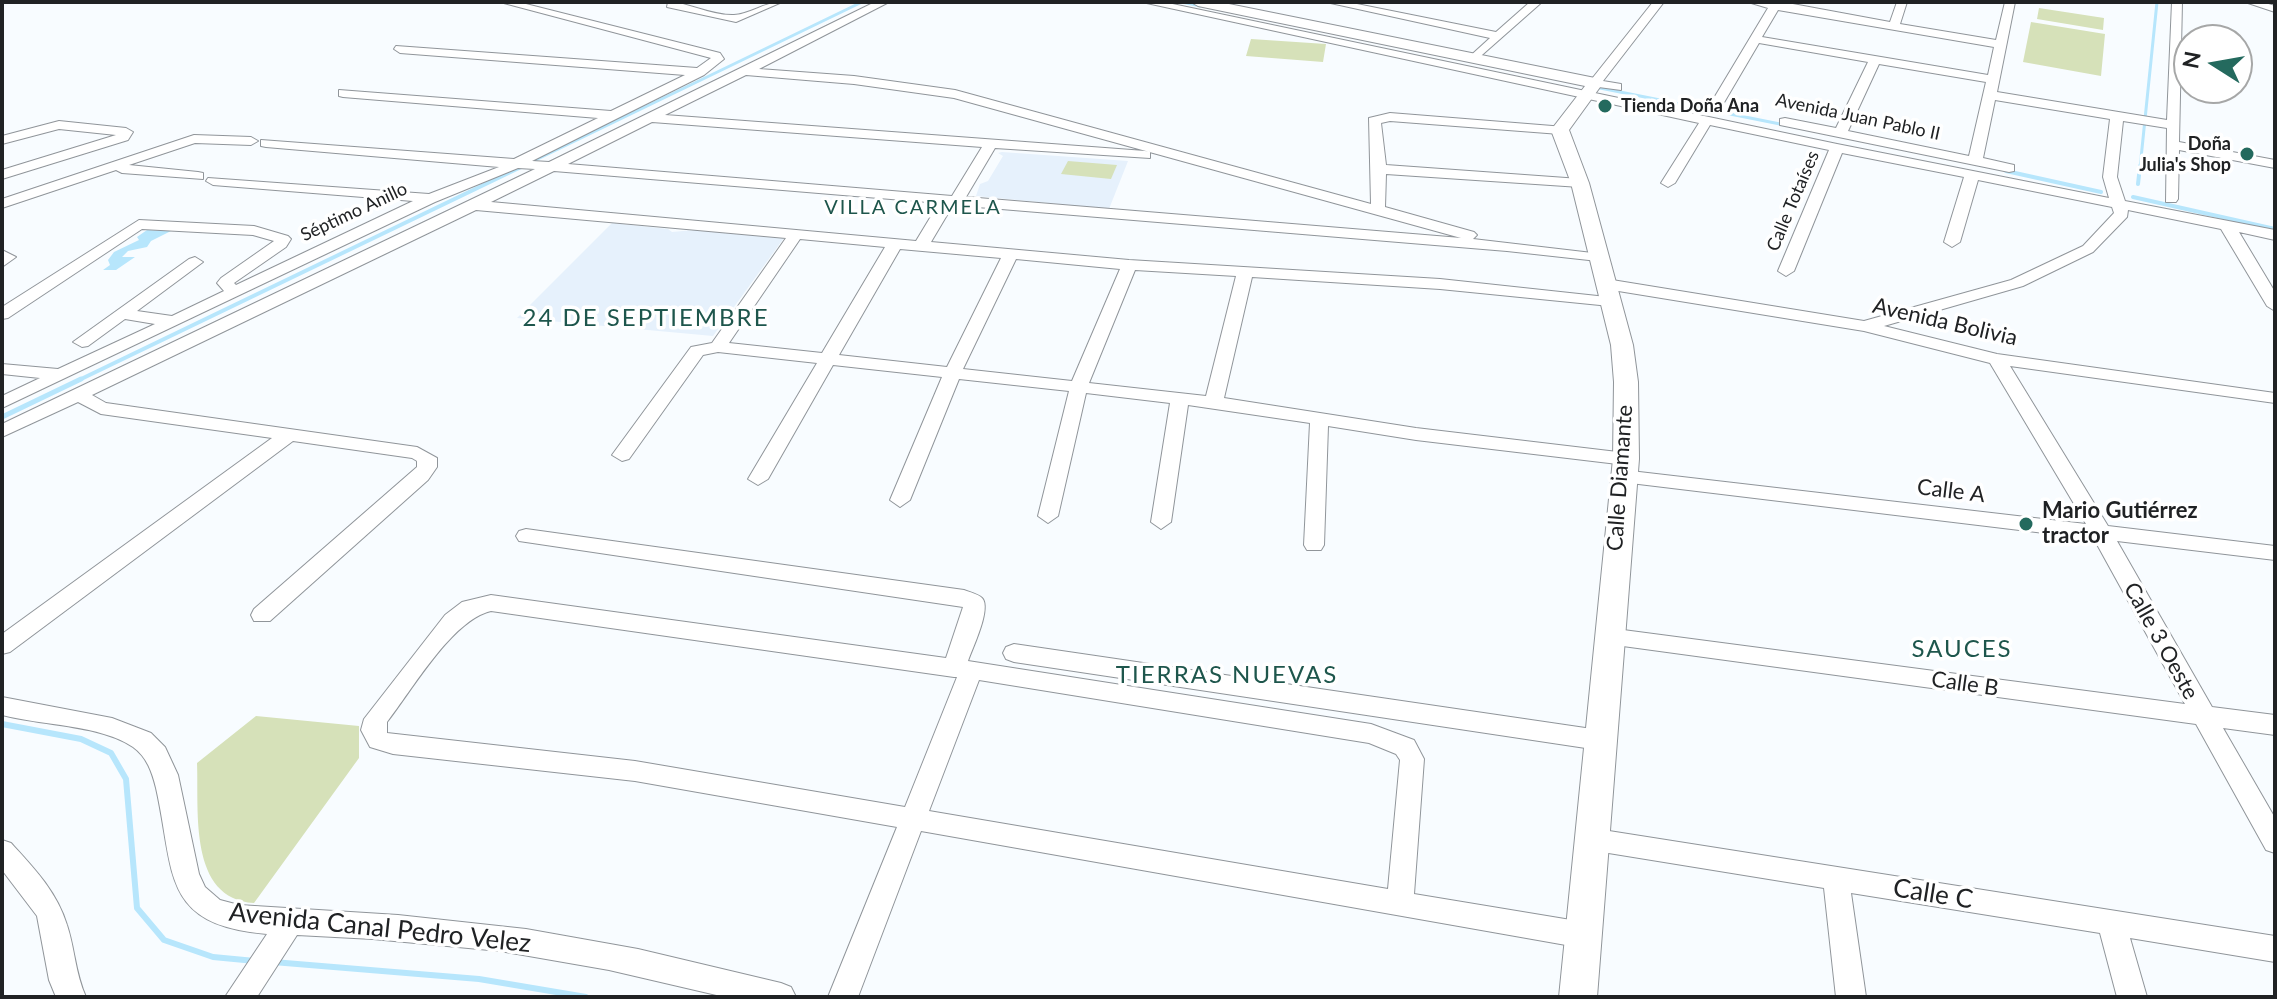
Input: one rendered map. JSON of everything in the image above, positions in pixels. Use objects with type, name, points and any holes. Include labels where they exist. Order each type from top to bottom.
[{"type":"main road","points":[[1198,2],[1474,58],[1591,88],[1560,130]]},
{"type":"main road","name":"Calle Diamante","points":[[1560,130],[1580,183],[1601,259],[1622,345],[1626,382],[1624,468],[1578,997]]},
{"type":"street","name":"Séptimo Anillo","points":[[2,403],[430,199],[531,166],[647,118],[700,80],[716,62],[716,56],[505,2]]},
{"type":"street","points":[[676,2],[671,5],[736,19],[777,2]]},
{"type":"street","name":"Séptimo Anillo","points":[[2,431],[474,205],[612,115],[700,80],[742,71],[884,2]]},
{"type":"street","points":[[1147,2],[1591,88],[2117,196],[2275,235]]},
{"type":"street","points":[[1331,2],[1497,36]]},
{"type":"street","points":[[1474,58],[1537,2]]},
{"type":"street","points":[[1591,88],[1659,2]]},
{"type":"street","points":[[1753,2],[2000,44]]},
{"type":"street","points":[[1894,26],[1902,2]]},
{"type":"street","points":[[1952,242],[1974,168],[2010,2]]},
{"type":"street","points":[[2171,199],[2177,2]]},
{"type":"street","points":[[2253,3],[2275,9]]},
{"type":"street","points":[[1668,183],[1776,4]]},
{"type":"street","points":[[1756,39],[1992,79]]},
{"type":"street","points":[[400,49],[700,80]]},
{"type":"street","name":"Calle Totaíses","points":[[1786,271],[1838,141],[1876,58]]},
{"type":"street","points":[[742,71],[854,80],[955,94],[1378,207],[1507,246]]},
{"type":"street","points":[[343,93],[612,115]]},
{"type":"street","points":[[1989,95],[2171,125]]},
{"type":"street","points":[[1864,326],[2017,283],[2088,249],[2122,214],[2110,177],[2124,116]]},
{"type":"street","points":[[647,118],[1196,159]]},
{"type":"street","points":[[1378,207],[1379,169],[1374,121],[1381,118],[1560,130]]},
{"type":"street","points":[[2,140],[59,125],[122,130],[126,134],[2,175]]},
{"type":"street","points":[[2,204],[197,139],[1507,246],[1601,259]]},
{"type":"street","points":[[922,244],[991,144]]},
{"type":"street","points":[[2171,144],[2275,164]]},
{"type":"street","points":[[114,168],[198,176]]},
{"type":"street","points":[[1379,169],[1580,183]]},
{"type":"street","points":[[213,181],[430,199]]},
{"type":"street","points":[[2117,196],[2171,199],[2275,223]]},
{"type":"street","name":"Avenida Bolivia","points":[[474,205],[1129,265],[1608,293],[1864,326],[1997,359],[2275,398]]},
{"type":"street","points":[[2,314],[135,225],[143,224],[254,231],[280,237],[283,241],[281,244],[225,283],[233,291]]},
{"type":"street","points":[[2226,224],[2275,306]]},
{"type":"street","points":[[622,455],[697,351],[718,347],[796,234]]},
{"type":"street","points":[[758,479],[896,242]]},
{"type":"street","points":[[900,500],[953,372],[1011,253]]},
{"type":"street","points":[[2,255],[8,257],[2,262]]},
{"type":"street","points":[[82,342],[195,262]]},
{"type":"street","points":[[1048,516],[1079,386],[1129,265]]},
{"type":"street","points":[[1214,402],[1245,272]]},
{"type":"street","points":[[122,314],[173,321]]},
{"type":"street","name":"Calle A","points":[[718,347],[1214,402],[1624,468],[2275,553]]},
{"type":"street","name":"Calle 3 Oeste","points":[[1997,359],[2101,532],[2275,842]]},
{"type":"street","points":[[3,368],[61,375]]},
{"type":"street","points":[[3,368],[42,384]]},
{"type":"street","points":[[78,394],[101,408],[417,453],[427,458],[427,467],[421,476],[262,615]]},
{"type":"street","points":[[1161,522],[1180,398]]},
{"type":"street","points":[[1314,545],[1319,418]]},
{"type":"street","points":[[2,646],[290,434]]},
{"type":"street","points":[[526,536],[964,598],[974,603],[962,669],[913,820],[843,997]]},
{"type":"street","points":[[1400,903],[1412,759],[1405,747],[1371,734],[962,669],[491,603],[470,608],[453,621],[376,719],[373,730],[379,740],[393,744],[635,771],[1583,935]]},
{"type":"street","name":"Calle B","points":[[1608,636],[2275,725]]},
{"type":"street","points":[[1014,653],[1599,740]]},
{"type":"street","name":"Avenida Canal Pedro Velez","points":[[2,706],[123,731],[145,742],[157,757],[165,779],[186,880],[194,895],[209,909],[232,917],[287,927],[550,946],[781,997]]},
{"type":"street","name":"Calle C","points":[[1590,839],[2275,949]]},
{"type":"street","points":[[2,851],[34,887],[53,921],[62,980],[71,997]]},
{"type":"street","points":[[1836,878],[1851,997]]},
{"type":"street","points":[[2111,922],[2132,997]]},
{"type":"street","points":[[240,997],[287,927]]},
{"type":"shaded area","points":[[998,153],[1128,161],[1109,209],[976,196],[980,184],[988,181],[1003,156]]},
{"type":"shaded area","points":[[612,223],[672,232],[694,230],[784,238],[713,336],[517,318]]},
{"type":"green space","points":[[2039,8],[2104,18],[2103,30],[2037,19]]},
{"type":"green space","points":[[2031,22],[2105,34],[2101,76],[2023,62]]},
{"type":"green space","points":[[1251,39],[1326,44],[1323,62],[1246,56]]},
{"type":"green space","points":[[1068,161],[1117,165],[1111,179],[1061,174]]},
{"type":"green space","points":[[256,716],[359,726],[359,758],[254,903],[233,898],[218,886],[207,870],[199,827],[197,763]]},
{"type":"water","points":[[147,230],[171,231],[151,241],[147,247],[128,251],[122,257],[135,257],[116,270],[103,270],[110,265],[108,260],[114,252],[139,240],[137,237]]},
{"type":"waterway","points":[[519,168],[862,2]]},
{"type":"waterway","points":[[1182,2],[1201,6]]},
{"type":"waterway","points":[[2140,168],[2157,2]]},
{"type":"waterway","points":[[1595,87],[1785,125]]},
{"type":"waterway","points":[[77,381],[523,166]]},
{"type":"waterway","points":[[2138,184],[2140,166]]},
{"type":"waterway","points":[[2006,171],[2101,192]]},
{"type":"waterway","points":[[2133,197],[2275,229]]},
{"type":"waterway","points":[[2,417],[81,379]]},
{"type":"waterway","points":[[2,724],[81,739],[111,753],[126,779],[137,908],[164,940],[213,957],[255,961]]},
{"type":"waterway","points":[[273,962],[479,979],[586,997]]},
{"type":"place","name":"Tienda Doña Ana","points":[[1605,106]]},
{"type":"place","name":"Doña Julia's Shop","points":[[2247,154]]},
{"type":"place","name":"Mario Gutiérrez tractor","points":[[2026,524]]},
{"type":"district","name":"VILLA CARMELA","points":[[913,208]]},
{"type":"district","name":"24 DE SEPTIEMBRE","points":[[646,318]]},
{"type":"district","name":"SAUCES","points":[[1962,649]]},
{"type":"district","name":"TIERRAS NUEVAS","points":[[1227,675]]}]
